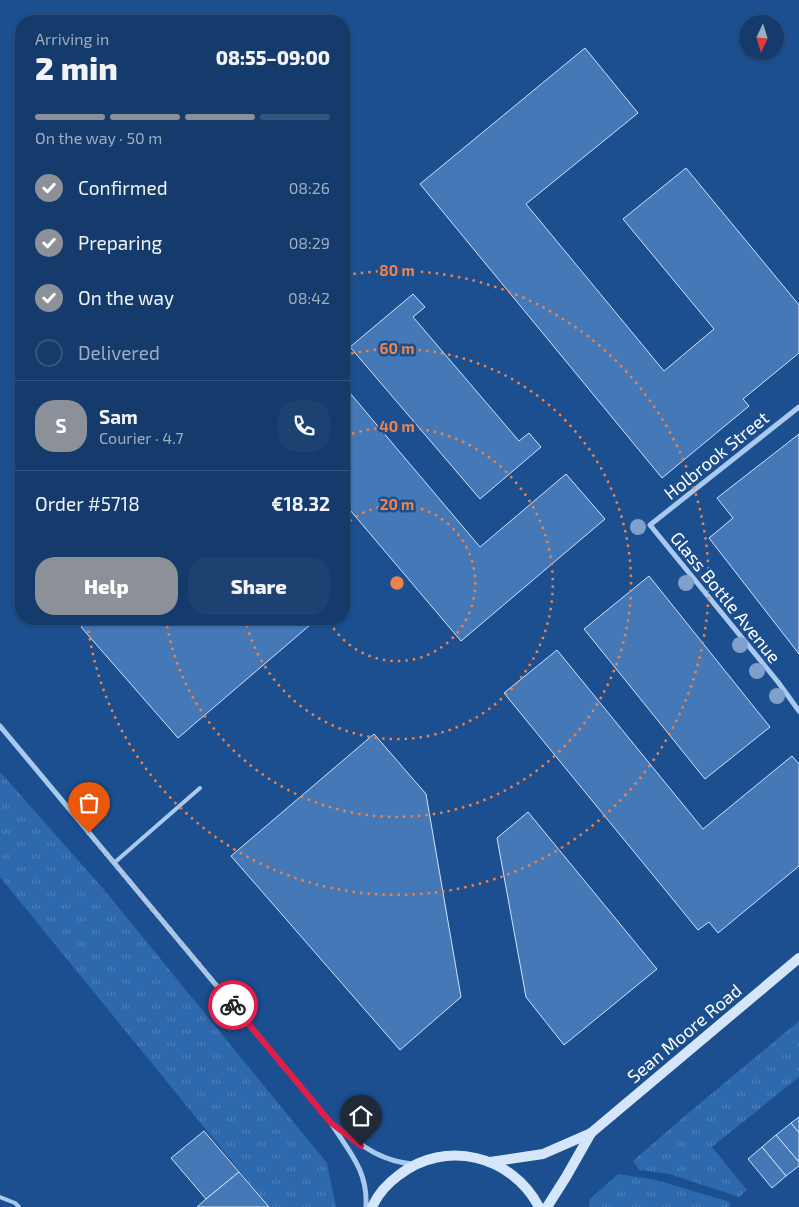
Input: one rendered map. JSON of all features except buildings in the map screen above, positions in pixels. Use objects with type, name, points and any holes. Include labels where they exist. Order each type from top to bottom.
[{"type":"main road","name":"Sean Moore Road","points":[[490,1162],[543,1154],[591,1133],[799,958]]},
{"type":"main road","name":"Sean Moore Road","points":[[547,1207],[591,1133]]},
{"type":"main road","points":[[372,1207],[389,1182],[408,1168],[429,1158],[446,1155],[463,1155],[490,1162],[517,1178],[539,1207]]},
{"type":"street","name":"Holbrook Street","points":[[650,525],[799,406]]},
{"type":"street","name":"Glass Bottle Avenue","points":[[650,525],[778,682],[799,711]]},
{"type":"street","points":[[0,726],[330,1122],[362,1170],[367,1192],[366,1207]]},
{"type":"street","points":[[330,1122],[361,1146],[391,1161],[415,1164]]},
{"type":"lane","points":[[114,863],[200,788]]},
{"type":"lane","points":[[0,1197],[15,1203],[19,1207]]},
{"type":"green space","points":[[0,772],[101,886],[327,1163],[336,1207],[269,1207],[0,877]]},
{"type":"green space","points":[[799,1021],[799,1077],[712,1147],[747,1190],[739,1197],[670,1174],[639,1170],[633,1161]]},
{"type":"green space","points":[[618,1174],[656,1180],[730,1202],[729,1207],[589,1207],[590,1199]]},
{"type":"way so far","points":[[89,833],[233,1005]]},
{"type":"route","points":[[233,1005],[330,1122],[361,1146]]}]
